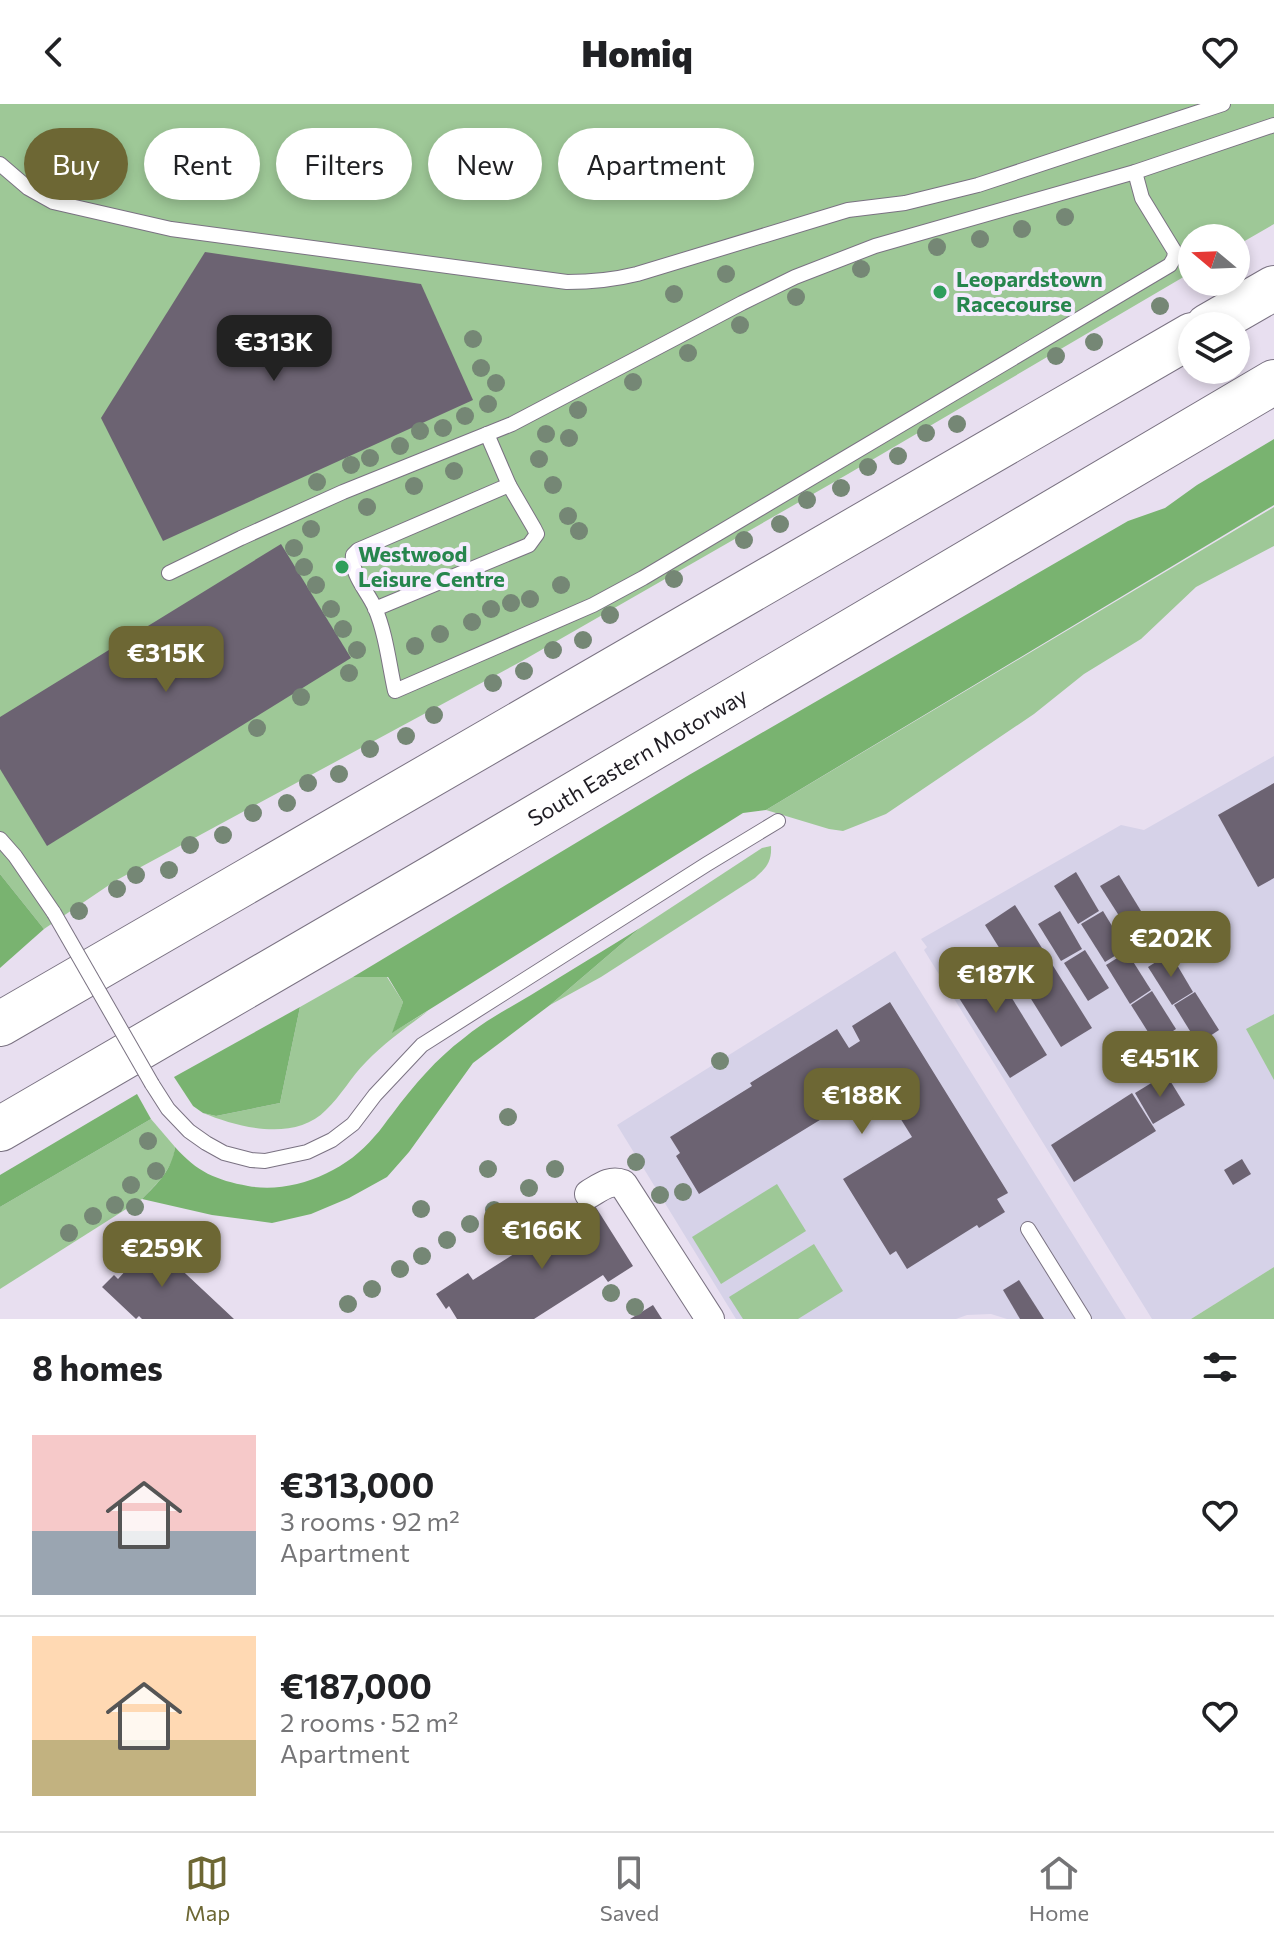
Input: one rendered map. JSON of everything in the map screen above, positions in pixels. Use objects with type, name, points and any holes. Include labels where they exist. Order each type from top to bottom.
[{"type":"highway","points":[[1232,312],[1274,288]]},
{"type":"highway","points":[[0,1024],[1178,343]]},
{"type":"highway","name":"South Eastern Motorway","points":[[0,1129],[1274,382]]},
{"type":"street","points":[[589,1194],[606,1183],[616,1181],[623,1184],[710,1319]]},
{"type":"lane","points":[[0,164],[28,188],[53,202],[171,229],[551,280],[589,282],[637,274],[848,210],[905,203],[978,185],[1223,104]]},
{"type":"lane","points":[[169,573],[343,492],[512,424],[742,303],[829,263],[875,246],[1135,172],[1274,125]]},
{"type":"lane","points":[[509,485],[358,550],[353,555],[353,569],[375,609],[382,630],[395,691],[593,605],[643,578],[1170,265],[1175,252],[1142,198],[1135,172]]},
{"type":"lane","points":[[375,609],[529,545],[537,534],[509,485],[487,434]]},
{"type":"lane","points":[[0,839],[54,913],[168,1109],[189,1131],[224,1153],[265,1161],[307,1152],[332,1140],[353,1124],[375,1095],[422,1045],[778,821]]},
{"type":"lane","points":[[1028,1229],[1084,1319]]},
{"type":"shaded area","points":[[1274,756],[1274,1267],[1191,1319],[1152,1319],[924,950],[927,947],[921,939],[1121,825],[1144,830]]},
{"type":"shaded area","points":[[895,951],[1126,1319],[1007,1319],[991,1314],[967,1315],[956,1319],[736,1319],[617,1125]]},
{"type":"green space","name":"Westwood Leisure Centre","points":[[0,104],[1274,104],[1274,224],[1250,238],[1250,224],[1178,224],[1178,280],[522,661],[115,881],[44,929],[0,874]]},
{"type":"green space","points":[[1274,439],[1274,505],[766,810],[743,813],[392,1033],[403,1002],[388,977],[353,977],[689,775],[1128,521],[1165,508]]},
{"type":"green space","points":[[1274,507],[1274,546],[1196,587],[1141,639],[1084,674],[1034,714],[886,814],[843,831],[766,810]]},
{"type":"green space","points":[[771,846],[768,864],[755,878],[601,977],[550,1005],[640,928],[762,848]]},
{"type":"green space","points":[[0,874],[44,929],[0,968]]},
{"type":"green space","points":[[640,928],[550,1005],[473,1063],[409,1152],[387,1177],[349,1198],[311,1214],[272,1223],[212,1215],[142,1199],[159,1182],[175,1147],[208,1174],[248,1186],[283,1187],[317,1178],[333,1170],[362,1149],[426,1073],[472,1032]]},
{"type":"green space","points":[[353,977],[387,977],[403,1002],[393,1032],[428,1011],[373,1055],[331,1105],[313,1120],[299,1126],[267,1129],[233,1123],[203,1113],[216,1116],[280,1103],[300,1007]]},
{"type":"green space","points":[[300,1007],[280,1103],[216,1116],[203,1113],[193,1106],[174,1077]]},
{"type":"green space","points":[[1274,1014],[1274,1080],[1246,1029]]},
{"type":"green space","points":[[137,1094],[151,1119],[0,1207],[0,1175]]},
{"type":"green space","points":[[151,1119],[175,1147],[173,1160],[162,1178],[142,1199],[0,1289],[0,1207]]},
{"type":"green space","points":[[777,1184],[806,1231],[721,1284],[692,1237]]},
{"type":"green space","points":[[814,1244],[843,1291],[798,1319],[743,1319],[729,1297]]},
{"type":"green space","points":[[1274,1267],[1274,1319],[1191,1319]]},
{"type":"building","points":[[205,252],[421,284],[473,400],[163,541],[101,418]]},
{"type":"building","points":[[281,544],[351,658],[47,846],[0,769],[0,717]]},
{"type":"building","points":[[1274,783],[1274,878],[1258,887],[1218,815]]},
{"type":"building","points":[[1076,872],[1099,911],[1078,924],[1054,886]]},
{"type":"building","points":[[1119,875],[1141,911],[1123,922],[1100,886]]},
{"type":"building","points":[[1015,905],[1092,1028],[1061,1047],[985,925]]},
{"type":"building","points":[[1060,911],[1082,949],[1061,961],[1038,924]]},
{"type":"building","points":[[1103,911],[1126,949],[1105,962],[1081,924]]},
{"type":"building","points":[[1145,914],[1168,949],[1148,962],[1125,927]]},
{"type":"building","points":[[1085,950],[1109,988],[1088,1001],[1064,963]]},
{"type":"building","points":[[1127,952],[1151,990],[1130,1004],[1106,965]]},
{"type":"building","points":[[984,953],[1047,1055],[1010,1078],[945,976]]},
{"type":"building","points":[[1170,953],[1193,992],[1172,1005],[1148,967]]},
{"type":"building","points":[[1152,991],[1176,1029],[1155,1043],[1131,1005]]},
{"type":"building","points":[[1195,992],[1219,1030],[1198,1044],[1174,1005]]},
{"type":"building","points":[[890,1002],[1007,1191],[997,1199],[1005,1212],[979,1228],[977,1225],[907,1269],[896,1251],[890,1255],[843,1179],[912,1137],[882,1089],[888,1085],[885,1080],[699,1194],[676,1156],[680,1153],[670,1137],[837,1029],[849,1048],[860,1041],[852,1026]]},
{"type":"building","points":[[1166,1074],[1185,1105],[1153,1124],[1135,1093]]},
{"type":"building","points":[[1132,1093],[1156,1131],[1074,1182],[1051,1145]]},
{"type":"building","points":[[1242,1159],[1251,1174],[1233,1185],[1224,1170]]},
{"type":"building","points":[[590,1198],[633,1266],[608,1282],[603,1275],[534,1319],[457,1319],[449,1306],[446,1309],[436,1294],[468,1273],[473,1280],[558,1226],[555,1221]]},
{"type":"building","points":[[158,1235],[178,1253],[171,1260],[234,1319],[142,1319],[139,1316],[136,1319],[102,1287],[114,1275],[118,1279]]},
{"type":"building","points":[[1019,1280],[1044,1319],[1020,1319],[1003,1290]]},
{"type":"building","points":[[653,1305],[662,1319],[630,1319]]},
{"type":"place","name":"Leopardstown Racecourse","points":[[940,292]]},
{"type":"place","name":"Westwood Leisure Centre","points":[[342,567]]}]
